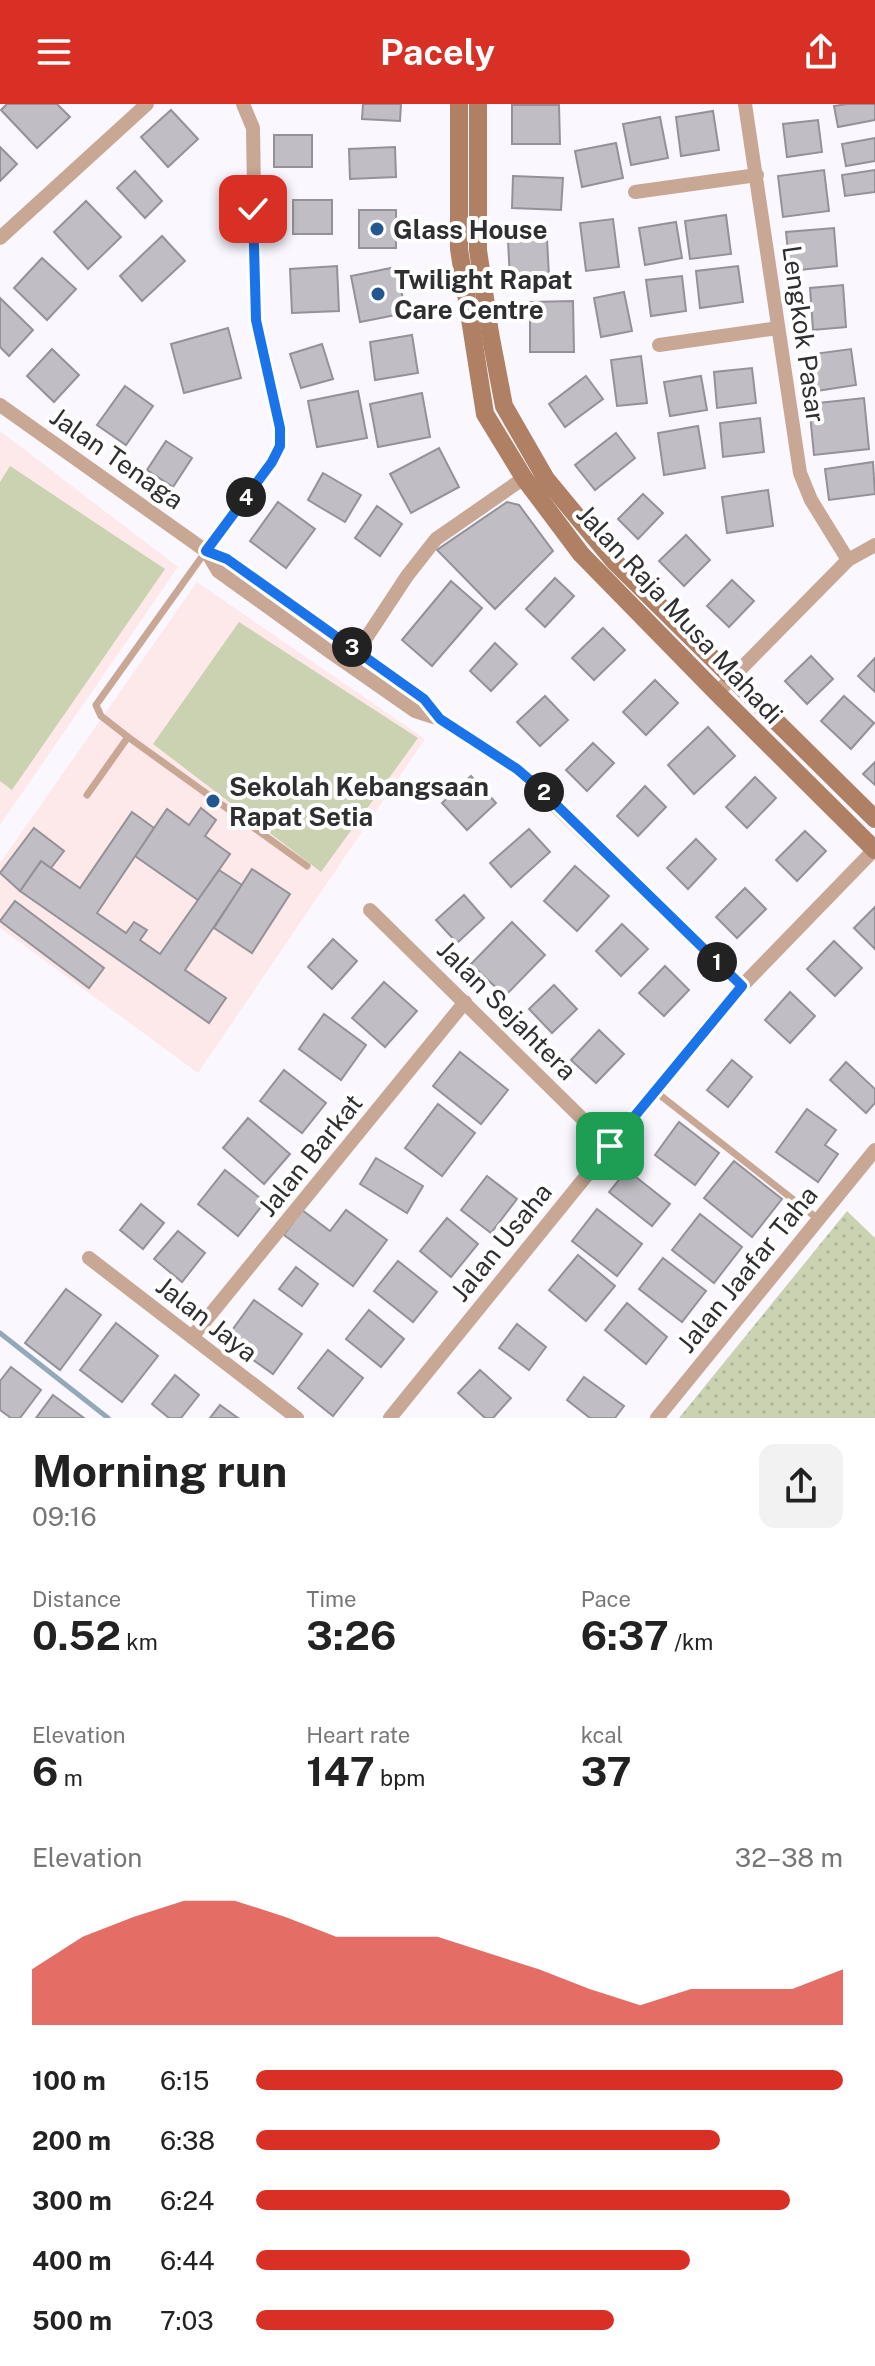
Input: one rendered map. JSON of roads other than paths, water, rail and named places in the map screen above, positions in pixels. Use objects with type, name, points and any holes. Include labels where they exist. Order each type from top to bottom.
[{"type":"main road","name":"Jalan Raja Musa Mahadi","points":[[459,104],[459,249],[485,414],[524,478],[581,554],[875,849]]},
{"type":"main road","name":"Jalan Raja Musa Mahadi","points":[[478,104],[478,250],[504,406],[546,479],[614,561],[875,819]]},
{"type":"street","points":[[0,238],[147,104]]},
{"type":"street","points":[[206,551],[272,462],[280,446],[280,428],[256,320],[253,128],[243,104]]},
{"type":"street","name":"Lengkok Pasar","points":[[745,104],[800,473],[811,500],[848,560]]},
{"type":"street","points":[[635,192],[757,175]]},
{"type":"street","points":[[659,345],[778,328]]},
{"type":"street","name":"Jalan Tenaga","points":[[0,405],[206,551],[227,559],[307,615],[353,658]]},
{"type":"street","points":[[353,658],[436,539],[524,478]]},
{"type":"street","points":[[717,693],[848,560],[875,545]]},
{"type":"street","name":"Jalan Tenaga","points":[[206,551],[218,571],[297,629],[353,658],[390,683],[415,711],[440,719],[528,778],[742,986]]},
{"type":"street","points":[[266,607],[276,594]]},
{"type":"street","points":[[297,629],[307,615]]},
{"type":"street","name":"Jalan Usaha","points":[[390,1418],[742,986],[875,849]]},
{"type":"street","name":"Jalan Sejahtera","points":[[370,910],[610,1146]]},
{"type":"street","name":"Jalan Barkat","points":[[192,1337],[465,1002]]},
{"type":"street","name":"Jalan Jaafar Taha","points":[[657,1418],[875,1150]]},
{"type":"street","name":"Jalan Jaya","points":[[89,1258],[297,1418]]},
{"type":"lane","points":[[206,551],[96,705],[101,716],[128,737],[307,866]]},
{"type":"lane","points":[[87,795],[128,737]]},
{"type":"lane","points":[[656,1092],[818,1219]]},
{"type":"waterway","points":[[0,1333],[108,1418]]},
{"type":"place","name":"Glass House","points":[[377,229]]},
{"type":"place","name":"Twilight Rapat Care Centre","points":[[378,294]]},
{"type":"place","name":"Sekolah Kebangsaan Rapat Setia","points":[[213,801]]}]
